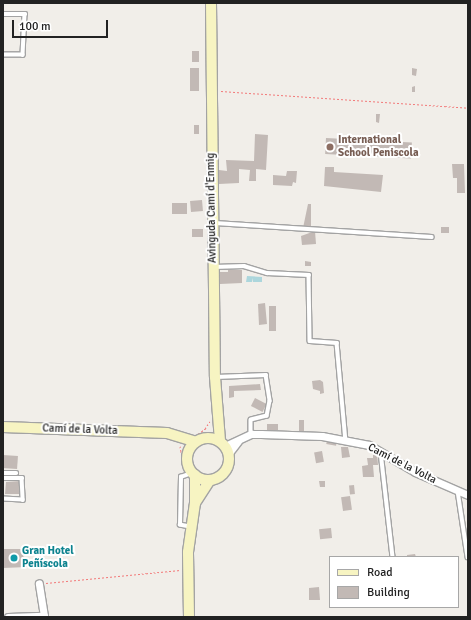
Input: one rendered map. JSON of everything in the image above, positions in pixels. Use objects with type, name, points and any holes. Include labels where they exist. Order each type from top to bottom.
[{"type":"street","name":"Avinguda Camí d'Enmig","points":[[199,438],[211,429],[215,377],[212,222],[211,3]]},
{"type":"street","name":"Avinguda Camí d'Enmig","points":[[213,417],[225,447]]},
{"type":"street","name":"Camí de la Volta","points":[[3,428],[167,433],[180,437],[199,438]]},
{"type":"street","name":"Camí de la Volta","points":[[225,447],[251,434],[322,436],[369,446],[415,472],[468,495]]},
{"type":"street","points":[[180,437],[188,452]]},
{"type":"street","points":[[189,617],[188,569],[190,527],[195,503],[191,474],[187,463],[188,452],[199,438],[225,447],[229,466],[222,476],[210,480],[191,474]]},
{"type":"street","points":[[195,503],[210,480]]},
{"type":"street","points":[[8,617],[44,616],[39,583]]},
{"type":"lane","points":[[3,14],[25,14],[23,55],[3,55]]},
{"type":"lane","points":[[212,222],[432,238]]},
{"type":"lane","points":[[213,267],[244,266],[267,273],[309,274],[310,341],[337,343],[346,441]]},
{"type":"lane","points":[[215,377],[266,375],[270,401],[267,416],[251,420],[251,434]]},
{"type":"lane","points":[[381,452],[393,556]]},
{"type":"lane","points":[[3,473],[16,473]]},
{"type":"lane","points":[[190,527],[180,525],[181,477],[191,474]]},
{"type":"lane","points":[[3,478],[22,478],[23,500],[3,499]]},
{"type":"lane","points":[[458,491],[468,557]]},
{"type":"path","points":[[211,90],[468,108]]},
{"type":"path","points":[[199,438],[213,417]]},
{"type":"path","points":[[180,437],[177,441],[181,449],[181,463],[191,474]]},
{"type":"path","points":[[39,583],[188,569]]},
{"type":"water","points":[[247,276],[262,277],[262,282],[253,282],[252,278],[252,282],[246,282]]},
{"type":"building","points":[[192,51],[199,51],[199,62],[192,62]]},
{"type":"building","points":[[190,68],[199,68],[199,91],[190,91]]},
{"type":"building","points":[[412,68],[417,69],[416,76],[412,75]]},
{"type":"building","points":[[415,86],[415,92],[412,92],[412,87]]},
{"type":"building","points":[[376,114],[380,114],[379,123],[376,122]]},
{"type":"building","points":[[194,125],[199,125],[199,134],[194,134]]},
{"type":"building","points":[[255,134],[268,135],[266,170],[256,169],[256,181],[249,181],[250,170],[239,169],[239,183],[219,184],[219,170],[227,171],[226,160],[254,161]]},
{"type":"building","points":[[326,138],[412,143],[411,158],[325,154]]},
{"type":"building","points":[[452,164],[464,164],[465,193],[457,193],[457,178],[453,178]]},
{"type":"building","points":[[325,167],[334,167],[334,172],[383,175],[381,192],[324,186]]},
{"type":"building","points":[[287,171],[297,171],[296,183],[293,182],[292,186],[273,185],[273,175],[286,176]]},
{"type":"building","points":[[202,200],[203,211],[191,212],[190,201]]},
{"type":"building","points":[[172,203],[187,203],[187,214],[172,214]]},
{"type":"building","points":[[308,204],[311,204],[311,228],[303,228]]},
{"type":"building","points":[[441,227],[449,227],[449,233],[441,233]]},
{"type":"building","points":[[192,229],[203,229],[203,237],[192,237]]},
{"type":"building","points":[[315,231],[316,244],[302,245],[301,236]]},
{"type":"building","points":[[305,261],[311,262],[311,266],[305,266]]},
{"type":"building","points":[[228,270],[242,270],[242,283],[220,284],[220,272],[228,272]]},
{"type":"building","points":[[265,303],[267,324],[259,325],[258,304]]},
{"type":"building","points":[[269,306],[276,306],[276,331],[269,331]]},
{"type":"building","points":[[320,380],[323,382],[324,393],[320,394],[320,391],[313,389],[312,381]]},
{"type":"building","points":[[260,384],[261,390],[234,391],[234,397],[229,398],[229,386]]},
{"type":"building","points":[[255,398],[267,404],[262,412],[251,406]]},
{"type":"building","points":[[299,420],[304,420],[304,432],[299,432]]},
{"type":"building","points":[[267,424],[278,424],[278,430],[267,431]]},
{"type":"building","points":[[327,440],[337,442],[336,446],[326,444]]},
{"type":"building","points":[[341,447],[348,447],[350,457],[342,458]]},
{"type":"building","points":[[322,451],[324,462],[316,463],[314,452]]},
{"type":"building","points":[[373,454],[377,454],[378,465],[373,465],[374,477],[363,477],[362,466],[368,465],[367,458],[373,458]]},
{"type":"building","points":[[3,455],[18,456],[17,469],[3,468]]},
{"type":"building","points":[[20,481],[20,494],[5,494],[6,482]]},
{"type":"building","points":[[319,481],[325,481],[325,487],[320,487]]},
{"type":"building","points":[[354,485],[355,494],[350,494],[349,486]]},
{"type":"building","points":[[350,496],[352,510],[343,511],[341,497]]},
{"type":"building","points":[[331,528],[332,538],[320,539],[319,529]]},
{"type":"building","name":"Gran Hotel Peñíscola","points":[[3,549],[21,549],[27,567],[3,568]]},
{"type":"building","points":[[415,554],[416,556],[407,556]]},
{"type":"building","points":[[319,587],[320,600],[309,600],[309,588]]},
{"type":"place","name":"International School Peniscola","points":[[330,147]]},
{"type":"place","name":"Gran Hotel Peñíscola","points":[[14,558]]}]
